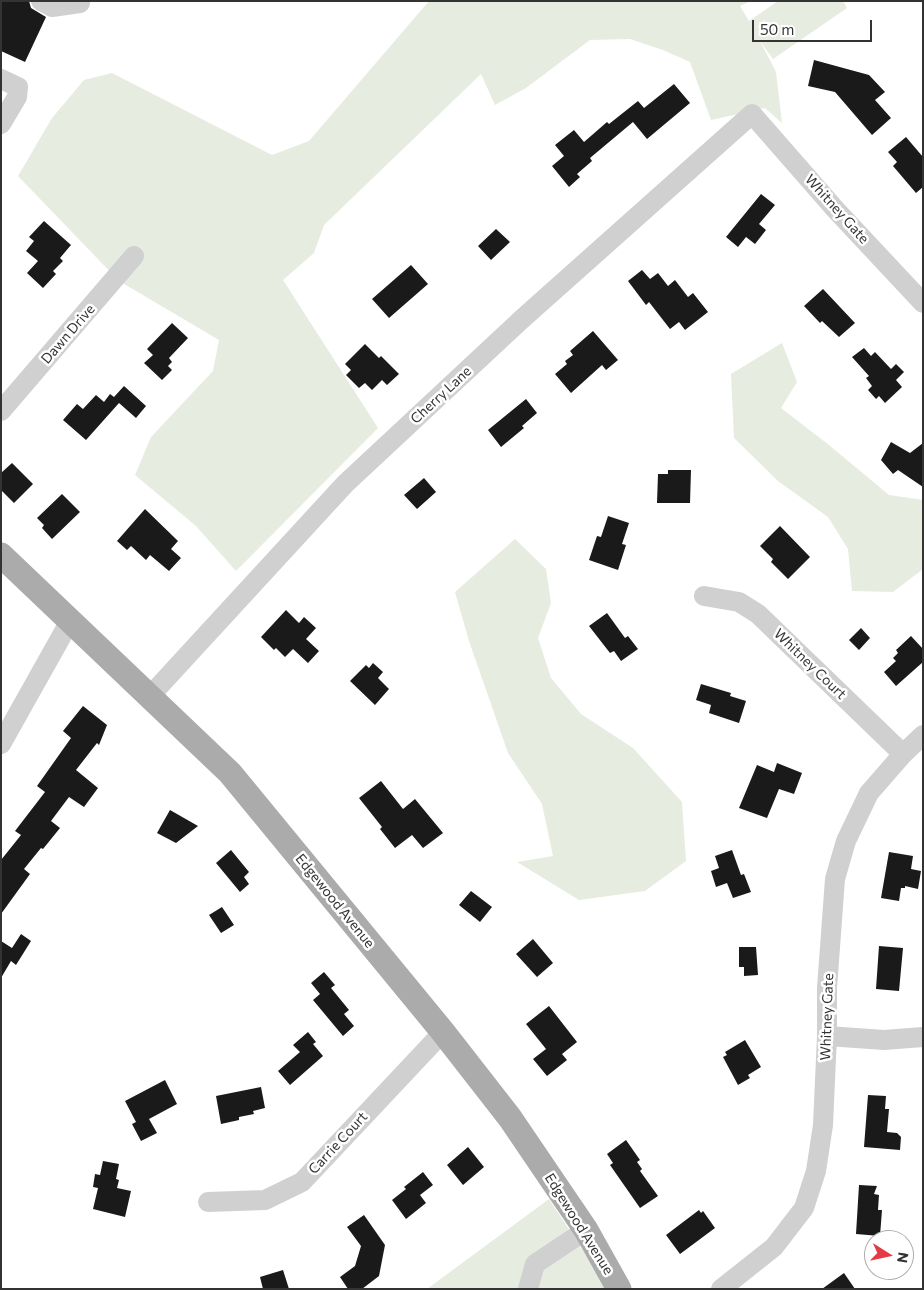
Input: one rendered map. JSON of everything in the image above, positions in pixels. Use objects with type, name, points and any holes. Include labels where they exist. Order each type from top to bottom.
[{"type":"main road","name":"Edgewood Avenue","points":[[1,555],[230,773],[510,1118],[586,1230],[618,1289]]},
{"type":"street","points":[[41,1],[52,7],[80,3]]},
{"type":"street","points":[[1,79],[18,87],[17,97],[1,124]]},
{"type":"street","name":"Whitney Gate","points":[[752,114],[835,209],[923,303]]},
{"type":"street","name":"Cherry Lane","points":[[150,696],[345,484],[522,319],[752,114]]},
{"type":"street","name":"Dawn Drive","points":[[1,411],[134,256]]},
{"type":"street","name":"Whitney Court","points":[[704,596],[739,602],[758,614],[903,754]]},
{"type":"street","points":[[1,744],[70,621]]},
{"type":"street","name":"Whitney Gate","points":[[720,1289],[774,1247],[804,1208],[816,1170],[823,1124],[827,988],[835,879],[846,841],[868,794],[903,754],[923,735]]},
{"type":"street","name":"Carrie Court","points":[[208,1202],[265,1200],[302,1182],[442,1032]]},
{"type":"street","points":[[827,1036],[884,1040],[923,1037]]},
{"type":"street","points":[[528,1289],[535,1264],[586,1230]]},
{"type":"shaded area","points":[[429,1],[751,1],[740,6],[749,21],[778,1],[843,1],[847,8],[773,59],[760,41],[776,72],[782,123],[765,108],[711,120],[690,62],[663,50],[630,39],[590,40],[526,88],[495,105],[481,74],[324,225],[314,253],[283,280],[378,428],[236,571],[196,526],[135,475],[151,437],[213,371],[219,340],[119,281],[18,176],[52,118],[84,80],[112,73],[272,155],[309,141]]},
{"type":"shaded area","points":[[782,343],[797,382],[781,408],[889,495],[923,500],[923,569],[893,592],[852,591],[848,549],[828,517],[778,481],[734,438],[731,374]]},
{"type":"shaded area","points":[[515,539],[546,569],[551,603],[538,638],[551,678],[581,714],[633,748],[682,802],[686,861],[645,891],[579,900],[517,862],[553,856],[542,804],[508,753],[469,641],[455,592]]},
{"type":"shaded area","points":[[549,1199],[608,1289],[427,1289]]},
{"type":"building","points":[[1,1],[29,1],[31,8],[46,17],[25,62],[1,51]]},
{"type":"building","points":[[814,60],[869,75],[885,92],[875,100],[891,118],[872,135],[835,92],[808,86]]},
{"type":"building","points":[[674,84],[690,103],[647,139],[633,122],[590,158],[592,161],[577,174],[580,177],[569,187],[552,166],[564,156],[555,145],[574,130],[584,142],[607,122],[609,124],[638,101],[644,108]]},
{"type":"building","points":[[906,137],[923,157],[923,187],[916,193],[893,166],[897,162],[888,152]]},
{"type":"building","points":[[761,194],[775,205],[759,224],[766,230],[755,244],[746,237],[738,247],[726,237]]},
{"type":"building","points":[[44,221],[71,245],[60,258],[63,261],[53,271],[56,274],[43,288],[27,273],[38,261],[26,251],[34,241],[29,237]]},
{"type":"building","points":[[496,229],[510,242],[491,260],[478,246]]},
{"type":"building","points":[[411,265],[428,284],[389,318],[372,299]]},
{"type":"building","points":[[642,270],[650,279],[658,273],[668,286],[675,280],[688,297],[693,293],[708,312],[685,330],[679,322],[670,329],[649,302],[646,305],[628,281]]},
{"type":"building","points":[[823,289],[855,323],[839,337],[822,321],[820,323],[804,306]]},
{"type":"building","points":[[172,323],[188,338],[169,358],[172,362],[168,366],[172,370],[162,380],[144,363],[153,355],[147,349]]},
{"type":"building","points":[[593,331],[618,360],[606,370],[602,365],[571,393],[555,374],[567,364],[565,361],[573,355],[570,351]]},
{"type":"building","points":[[365,344],[379,358],[381,356],[399,374],[387,385],[382,380],[372,390],[365,383],[359,388],[346,375],[351,370],[345,364]]},
{"type":"building","points":[[864,348],[871,356],[875,352],[891,369],[896,364],[904,372],[896,380],[902,387],[885,403],[879,396],[876,399],[868,390],[872,386],[866,378],[869,376],[852,357]]},
{"type":"building","points":[[124,386],[146,406],[136,418],[119,403],[86,440],[63,420],[77,404],[83,409],[96,395],[104,402],[110,394],[114,397]]},
{"type":"building","points":[[526,399],[537,413],[522,426],[524,428],[501,447],[488,430]]},
{"type":"building","points":[[891,442],[910,453],[923,443],[923,487],[898,470],[893,474],[881,460]]},
{"type":"building","points":[[12,463],[33,484],[14,503],[1,490],[1,473]]},
{"type":"building","points":[[668,470],[691,470],[690,503],[657,503],[658,474],[668,474]]},
{"type":"building","points":[[424,478],[436,492],[417,509],[404,495]]},
{"type":"building","points":[[62,494],[80,512],[52,539],[42,528],[44,525],[37,518]]},
{"type":"building","points":[[145,509],[178,541],[171,549],[181,558],[169,571],[150,555],[146,560],[131,546],[127,550],[117,541]]},
{"type":"building","points":[[608,516],[629,523],[622,544],[626,545],[618,570],[589,560],[597,536],[601,537]]},
{"type":"building","points":[[780,526],[810,557],[788,579],[771,562],[773,559],[760,546]]},
{"type":"building","points":[[286,610],[299,623],[304,617],[316,628],[306,639],[319,651],[308,663],[293,649],[285,657],[276,648],[274,650],[261,637]]},
{"type":"building","points":[[607,613],[625,638],[628,636],[638,649],[621,661],[614,651],[610,653],[589,626]]},
{"type":"building","points":[[861,628],[870,638],[859,650],[849,640]]},
{"type":"building","points":[[911,636],[923,649],[923,662],[896,686],[884,672],[896,661],[893,658],[898,653],[896,650]]},
{"type":"building","points":[[373,663],[383,672],[378,678],[389,689],[375,705],[350,681],[366,665],[369,668]]},
{"type":"building","points":[[701,684],[731,693],[730,696],[746,701],[739,723],[709,713],[711,705],[696,700]]},
{"type":"building","points":[[83,706],[107,725],[99,745],[97,743],[76,770],[98,788],[84,807],[69,797],[51,821],[60,828],[24,869],[30,874],[1,914],[1,860],[21,835],[15,831],[45,792],[37,786],[71,738],[63,731]]},
{"type":"building","points":[[777,763],[802,773],[794,794],[779,789],[767,818],[739,808],[757,765],[774,772]]},
{"type":"building","points":[[381,781],[403,809],[415,799],[443,833],[423,848],[412,835],[395,848],[380,829],[382,827],[359,798]]},
{"type":"building","points":[[170,810],[198,826],[176,843],[157,833]]},
{"type":"building","points":[[231,850],[249,872],[244,877],[249,884],[240,892],[216,863]]},
{"type":"building","points":[[732,850],[741,875],[744,874],[751,892],[733,898],[727,883],[716,887],[711,871],[719,868],[715,856]]},
{"type":"building","points":[[889,852],[913,856],[911,869],[921,871],[918,889],[905,886],[905,888],[901,888],[899,901],[881,898]]},
{"type":"building","points":[[471,891],[492,907],[480,922],[459,905]]},
{"type":"building","points":[[222,907],[234,925],[221,933],[209,915]]},
{"type":"building","points":[[21,934],[31,941],[16,965],[11,961],[1,978],[1,941],[12,948]]},
{"type":"building","points":[[533,939],[553,963],[537,977],[516,954]]},
{"type":"building","points":[[879,946],[903,948],[899,991],[876,989]]},
{"type":"building","points":[[739,947],[756,947],[758,975],[744,976],[744,967],[739,967]]},
{"type":"building","points":[[324,972],[335,985],[331,988],[349,1010],[344,1014],[354,1026],[343,1036],[313,1000],[320,994],[311,983]]},
{"type":"building","points":[[549,1006],[577,1042],[562,1054],[567,1060],[547,1076],[533,1059],[546,1049],[526,1024]]},
{"type":"building","points":[[308,1032],[316,1042],[313,1044],[323,1056],[290,1085],[278,1071],[300,1052],[293,1045]]},
{"type":"building","points":[[745,1040],[761,1067],[748,1075],[750,1078],[738,1085],[723,1057],[727,1055],[725,1052]]},
{"type":"building","points":[[165,1080],[177,1104],[149,1119],[157,1133],[141,1141],[132,1124],[136,1122],[125,1101]]},
{"type":"building","points":[[261,1087],[265,1108],[253,1111],[254,1114],[239,1117],[239,1120],[221,1124],[216,1096]]},
{"type":"building","points":[[868,1095],[886,1096],[885,1109],[889,1109],[887,1132],[897,1133],[901,1137],[900,1150],[864,1147]]},
{"type":"building","points":[[626,1140],[640,1160],[637,1162],[642,1169],[640,1171],[658,1196],[640,1208],[610,1165],[613,1163],[607,1154]]},
{"type":"building","points":[[468,1147],[484,1167],[463,1185],[447,1165]]},
{"type":"building","points":[[103,1161],[119,1164],[116,1179],[119,1180],[117,1188],[131,1191],[125,1217],[93,1209],[98,1188],[93,1187],[95,1174],[100,1175]]},
{"type":"building","points":[[423,1172],[433,1185],[420,1195],[426,1203],[406,1219],[392,1200],[406,1189],[404,1187]]},
{"type":"building","points":[[859,1185],[877,1186],[874,1194],[879,1195],[878,1210],[882,1210],[880,1230],[864,1230],[864,1235],[856,1234]]},
{"type":"building","points":[[699,1210],[701,1213],[703,1211],[715,1228],[680,1254],[666,1235]]},
{"type":"building","points":[[364,1215],[385,1245],[379,1276],[362,1289],[348,1289],[340,1277],[355,1266],[361,1246],[347,1227]]},
{"type":"building","points":[[283,1270],[289,1289],[263,1289],[260,1277]]},
{"type":"building","points":[[844,1273],[855,1289],[822,1289]]}]
